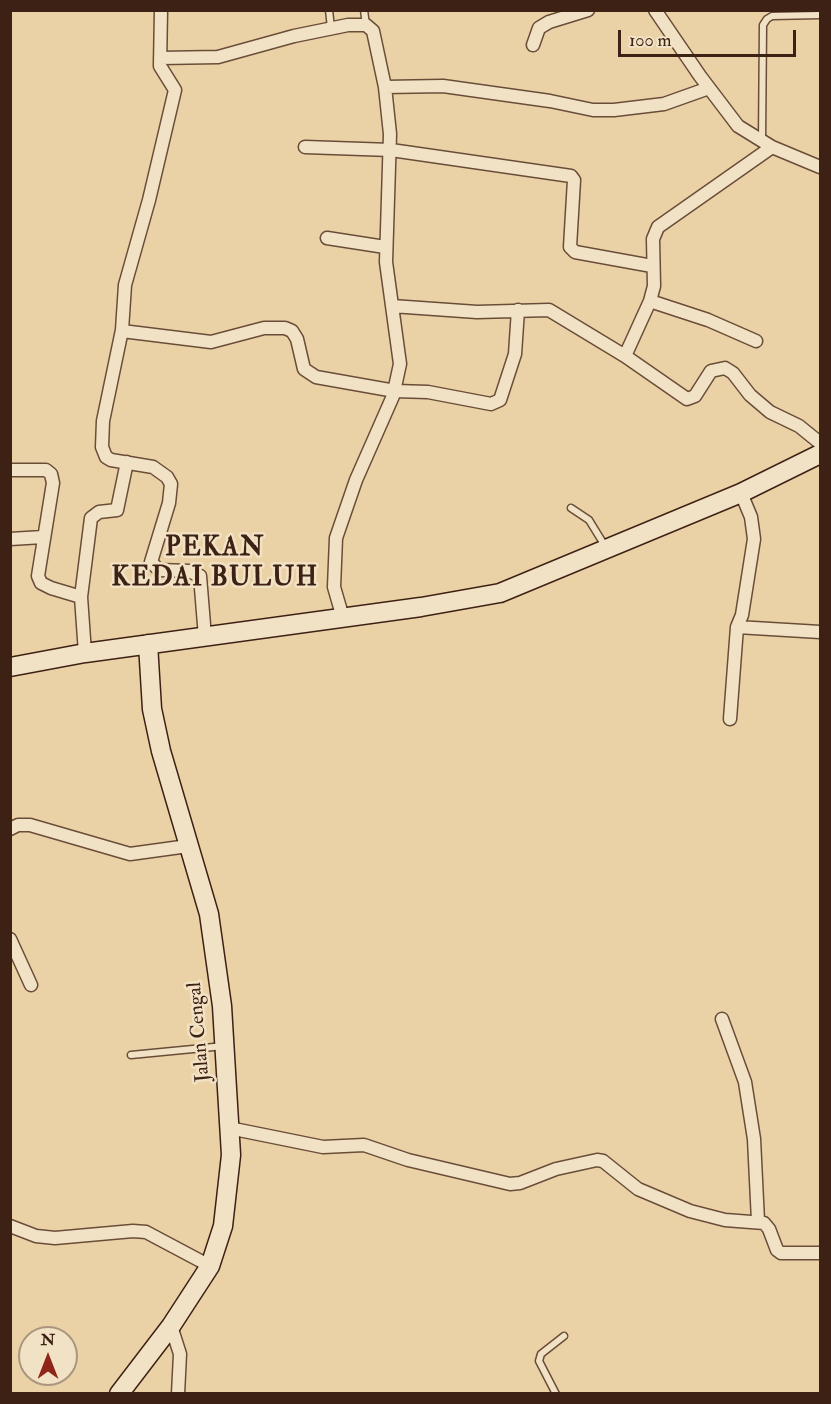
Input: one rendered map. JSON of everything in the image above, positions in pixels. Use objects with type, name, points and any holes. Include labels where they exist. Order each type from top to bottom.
[{"type":"main road","points":[[10,667],[85,652],[343,618],[500,593],[741,493],[820,454]]},
{"type":"main road","name":"Jalan Cengal","points":[[119,1394],[171,1326],[210,1266],[223,1226],[230,1164],[230,1128],[222,1006],[209,914],[161,751],[152,709],[147,644]]},
{"type":"street","points":[[161,10],[162,70],[175,90],[149,200],[125,285],[122,331],[103,421],[102,447],[106,457],[159,470],[171,484],[169,503],[151,562],[159,570],[189,571],[200,576],[205,637]]},
{"type":"street","points":[[533,45],[539,28],[549,22],[588,10]]},
{"type":"street","points":[[656,10],[738,126],[767,145],[820,167]]},
{"type":"street","points":[[160,58],[218,57],[331,28],[366,25],[373,31],[385,87],[391,150],[385,247],[400,364],[395,391],[352,489],[336,538],[334,587],[343,618]]},
{"type":"street","points":[[385,87],[443,86],[550,101],[594,110],[664,104],[709,88]]},
{"type":"street","points":[[625,356],[650,301],[654,285],[653,238],[658,227],[767,145]]},
{"type":"street","points":[[305,147],[391,150],[571,176],[574,180],[570,247],[574,252],[652,266]]},
{"type":"street","points":[[327,238],[385,247]]},
{"type":"street","points":[[650,301],[708,320],[756,341]]},
{"type":"street","points":[[392,306],[477,312],[540,310],[556,313],[625,356],[687,399],[695,396],[711,371],[725,368],[770,412],[799,426],[820,443]]},
{"type":"street","points":[[122,331],[211,342],[264,328],[285,328],[292,331],[297,339],[301,363],[309,374],[395,391],[428,392],[491,404],[497,403],[503,393],[515,354],[518,310]]},
{"type":"street","points":[[85,652],[81,597],[91,518],[99,512],[117,510],[127,462]]},
{"type":"street","points":[[10,470],[46,470],[51,474],[52,483],[38,576],[41,583],[81,597]]},
{"type":"street","points":[[730,719],[737,627],[742,615],[753,539],[751,518],[741,493]]},
{"type":"street","points":[[10,539],[43,537]]},
{"type":"street","points":[[737,627],[820,632]]},
{"type":"street","points":[[10,829],[18,825],[30,825],[130,854],[188,846]]},
{"type":"street","points":[[10,939],[31,985]]},
{"type":"street","points":[[722,1019],[745,1082],[754,1139],[758,1221]]},
{"type":"street","points":[[230,1128],[324,1147],[364,1145],[408,1160],[510,1184],[520,1183],[556,1169],[597,1160],[603,1161],[638,1189],[690,1211],[725,1220],[758,1221],[767,1225],[777,1250],[781,1252],[820,1253]]},
{"type":"street","points":[[10,1226],[36,1236],[55,1238],[133,1230],[146,1232],[210,1266]]},
{"type":"street","points":[[171,1326],[180,1354],[178,1394]]},
{"type":"lane","points":[[329,10],[331,28]]},
{"type":"lane","points":[[364,10],[366,25]]},
{"type":"lane","points":[[767,145],[763,25],[772,16],[820,15]]},
{"type":"lane","points":[[571,508],[589,520],[606,549]]},
{"type":"lane","points":[[131,1055],[224,1046]]},
{"type":"lane","points":[[556,1394],[539,1361],[541,1354],[564,1336]]},
{"type":"district","name":"PEKAN KEDAI BULUH","points":[[215,564]]}]
